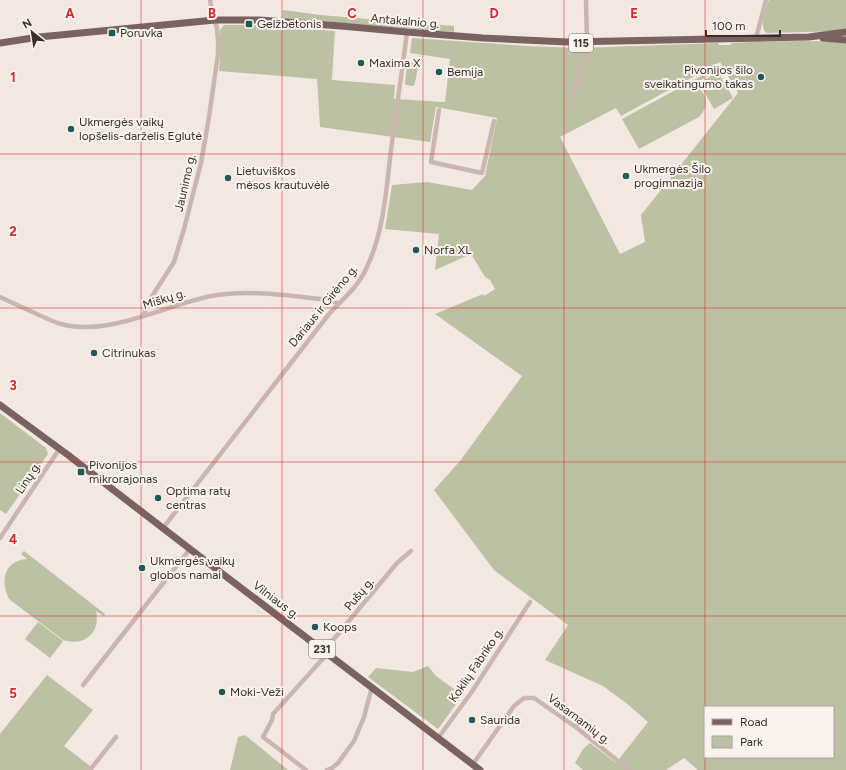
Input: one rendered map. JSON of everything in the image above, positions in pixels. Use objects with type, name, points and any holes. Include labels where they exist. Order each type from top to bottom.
[{"type":"main road","name":"Antakalnio g.","points":[[0,43],[39,37],[215,20],[259,20],[531,41],[589,42],[809,37],[846,40]]},
{"type":"main road","name":"Antakalnio g.","points":[[809,37],[846,32]]},
{"type":"main road","name":"Vilniaus g.","points":[[0,405],[60,448],[480,770]]},
{"type":"street","name":"Jaunimo g.","points":[[144,315],[147,304],[174,262],[201,163],[218,54],[217,28],[210,0]]},
{"type":"street","points":[[572,97],[589,49],[586,0]]},
{"type":"street","points":[[756,38],[766,0]]},
{"type":"street","name":"Dariaus ir Girėno g.","points":[[163,528],[338,304],[358,282],[373,254],[380,231],[387,187],[407,32]]},
{"type":"street","points":[[439,110],[431,162],[482,173],[494,121]]},
{"type":"street","name":"Miškų g.","points":[[0,297],[52,321],[81,328],[106,325],[211,296],[241,293],[264,293],[329,300],[338,304]]},
{"type":"street","name":"Linų g.","points":[[0,538],[60,448]]},
{"type":"street","points":[[83,685],[190,549]]},
{"type":"street","name":"Pušų g.","points":[[306,770],[263,737],[272,720],[273,714],[326,652],[397,563],[411,551]]},
{"type":"street","name":"Koklių Fabriko g.","points":[[438,738],[471,693],[530,602]]},
{"type":"street","points":[[327,770],[338,764],[354,741],[364,717],[372,687]]},
{"type":"street","name":"Vasarnamių g.","points":[[473,764],[514,706],[524,698],[534,698],[577,728],[629,770]]},
{"type":"street","points":[[90,770],[116,737]]},
{"type":"green space","points":[[769,0],[846,0],[846,31],[766,33],[763,22],[764,12]]},
{"type":"green space","points":[[283,10],[320,15],[454,26],[454,32],[282,18]]},
{"type":"green space","points":[[224,25],[247,25],[335,31],[332,80],[395,85],[394,99],[445,102],[450,59],[410,53],[412,38],[579,48],[718,43],[719,45],[730,45],[732,43],[775,41],[846,42],[846,770],[698,770],[684,758],[666,770],[583,770],[575,763],[583,749],[590,743],[616,763],[648,722],[603,686],[545,660],[568,625],[494,570],[434,490],[460,461],[522,376],[435,314],[483,294],[484,296],[495,289],[490,280],[485,277],[471,254],[435,270],[439,234],[385,229],[392,185],[427,182],[472,190],[485,176],[497,118],[436,107],[430,142],[320,127],[317,79],[219,71],[220,30]],"holes":[[[720,62],[738,93],[641,215],[645,242],[620,254],[560,137],[616,108],[621,116]]]},
{"type":"green space","points":[[409,62],[418,66],[415,83],[413,86],[406,85],[405,83],[407,64]]},
{"type":"green space","points":[[718,72],[733,98],[714,109],[699,83]]},
{"type":"green space","points":[[703,75],[705,78],[697,82],[694,86],[705,96],[706,104],[703,113],[699,117],[639,149],[622,119]]},
{"type":"green space","points":[[0,413],[46,448],[48,454],[6,514],[0,510]]},
{"type":"green space","points":[[24,551],[105,614],[104,616],[96,611],[96,625],[90,636],[78,641],[71,642],[63,640],[9,599],[5,585],[6,573],[13,563],[27,559],[21,554]]},
{"type":"green space","points":[[38,622],[63,641],[50,658],[25,639]]},
{"type":"green space","points":[[428,666],[436,676],[462,696],[438,729],[368,677],[376,668],[413,672]]},
{"type":"green space","points":[[47,675],[93,710],[64,746],[94,769],[0,770],[0,734]]},
{"type":"green space","points":[[245,735],[288,770],[230,770],[238,737]]},
{"type":"place","name":"Gelžbetonis","points":[[249,24]]},
{"type":"place","name":"Poruvka","points":[[112,33]]},
{"type":"place","name":"Maxima X","points":[[361,63]]},
{"type":"place","name":"Bemija","points":[[439,72]]},
{"type":"place","name":"Pivonijos šilo sveikatingumo takas","points":[[761,77]]},
{"type":"place","name":"Ukmergės vaikų lopšelis-darželis Eglutė","points":[[71,129]]},
{"type":"place","name":"Ukmergės Šilo progimnazija","points":[[626,176]]},
{"type":"place","name":"Lietuviškos mėsos krautuvėlė","points":[[228,178]]},
{"type":"place","name":"Norfa XL","points":[[416,250]]},
{"type":"place","name":"Citrinukas","points":[[94,353]]},
{"type":"place","name":"Pivonijos mikrorajonas","points":[[81,472]]},
{"type":"place","name":"Optima ratų centras","points":[[158,498]]},
{"type":"place","name":"Ukmergės vaikų globos namai","points":[[142,568]]},
{"type":"place","name":"Koops","points":[[315,627]]},
{"type":"place","name":"Moki-Veži","points":[[222,692]]},
{"type":"place","name":"Saurida","points":[[472,720]]}]
